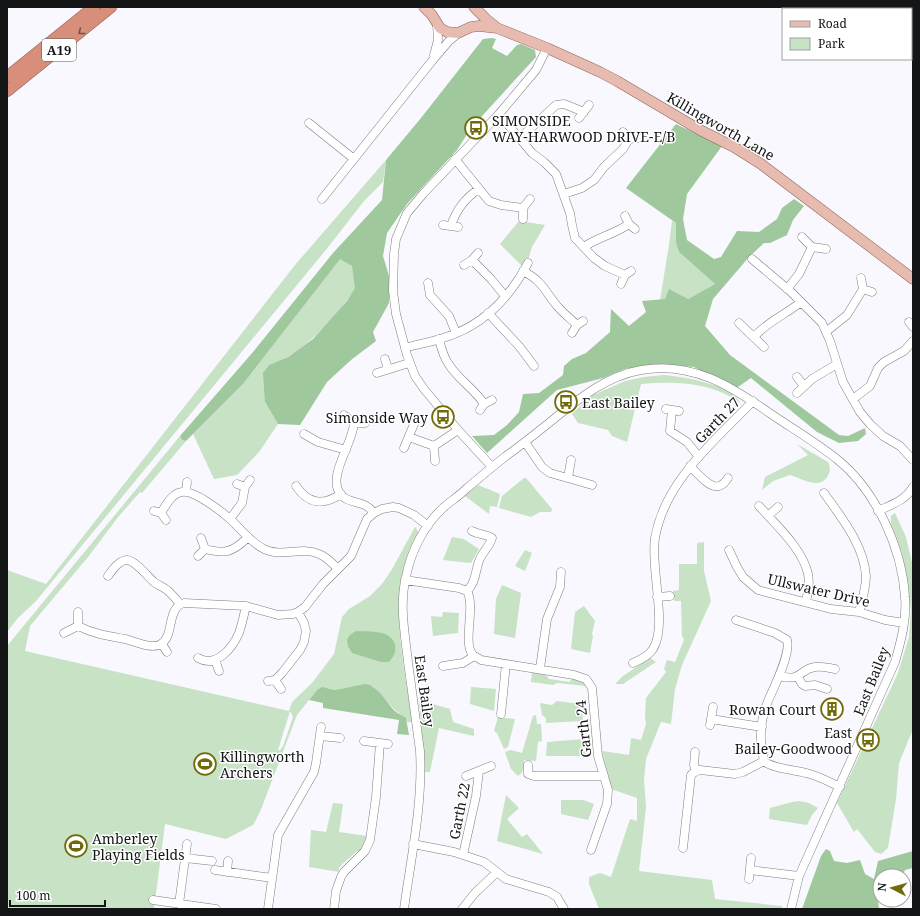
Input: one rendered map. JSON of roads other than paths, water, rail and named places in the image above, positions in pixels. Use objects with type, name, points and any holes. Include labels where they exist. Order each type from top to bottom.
[{"type":"highway","name":"A19","points":[[7,77],[94,7]]},
{"type":"highway","name":"A19","points":[[7,92],[111,7]]},
{"type":"main road","points":[[424,7],[436,22],[447,32],[463,31],[480,26],[497,28]]},
{"type":"main road","points":[[434,7],[433,14],[436,22]]},
{"type":"main road","points":[[463,31],[473,20],[474,7]]},
{"type":"main road","points":[[474,7],[497,28]]},
{"type":"main road","name":"Killingworth Lane","points":[[497,28],[547,48],[612,78],[761,164],[913,279]]},
{"type":"street","points":[[432,61],[437,48],[438,40],[436,22]]},
{"type":"street","points":[[322,199],[432,61],[449,41],[463,31]]},
{"type":"street","points":[[492,467],[458,430],[424,389],[416,376],[405,348],[396,314],[392,269],[396,239],[407,213],[455,159],[499,114],[536,70],[547,48]]},
{"type":"street","points":[[520,138],[556,105],[564,104],[582,115],[589,105]]},
{"type":"street","points":[[499,114],[532,153],[556,174],[570,213],[575,238],[594,258],[605,266],[628,273],[621,284]]},
{"type":"street","points":[[309,123],[354,159]]},
{"type":"street","points":[[623,132],[629,139]]},
{"type":"street","points":[[564,194],[582,188],[594,180],[629,139],[638,138]]},
{"type":"street","points":[[455,159],[489,201],[495,204],[523,208]]},
{"type":"street","points":[[443,225],[455,227],[455,214],[464,202],[479,189]]},
{"type":"street","points":[[523,219],[523,208],[530,199]]},
{"type":"street","points":[[584,247],[593,240],[622,229],[632,227],[625,216]]},
{"type":"street","points":[[802,237],[812,247],[826,249]]},
{"type":"street","points":[[787,289],[799,274],[812,247]]},
{"type":"street","points":[[464,265],[472,260],[478,253]]},
{"type":"street","points":[[752,259],[787,289],[822,323],[827,331],[843,382],[860,412],[881,439],[900,446],[913,460]]},
{"type":"street","points":[[472,260],[505,296]]},
{"type":"street","points":[[405,348],[456,333],[477,322],[505,296],[519,279],[528,263]]},
{"type":"street","points":[[754,272],[759,265]]},
{"type":"street","points":[[523,272],[532,276],[542,284],[558,308],[580,323],[572,333]]},
{"type":"street","points":[[827,331],[847,315],[863,289],[861,278]]},
{"type":"street","points":[[428,283],[430,295],[449,316],[456,333]]},
{"type":"street","points":[[863,289],[872,292]]},
{"type":"street","points":[[422,299],[430,295]]},
{"type":"street","points":[[754,337],[773,320],[786,314],[801,302]]},
{"type":"street","points":[[488,313],[519,346],[534,366]]},
{"type":"street","points":[[739,323],[764,347]]},
{"type":"street","points":[[439,339],[443,354],[448,364],[479,396],[485,405]]},
{"type":"street","points":[[853,399],[870,386],[878,368],[884,362],[904,351],[913,341]]},
{"type":"street","points":[[520,363],[528,357]]},
{"type":"street","points":[[385,359],[388,369]]},
{"type":"street","points":[[377,373],[410,363]]},
{"type":"street","points":[[797,393],[812,379],[837,364]]},
{"type":"street","name":"East Bailey","points":[[404,909],[420,792],[421,771],[420,751],[402,613],[405,580],[414,550],[428,526],[442,509],[492,467],[594,388],[617,377],[640,370],[658,368],[678,369],[698,373],[719,381],[753,401],[837,459],[854,476],[870,496],[892,538],[900,561],[906,597],[904,623],[895,662],[799,876],[791,909]]},
{"type":"street","points":[[797,377],[804,386]]},
{"type":"street","name":"Garth 27","points":[[633,663],[644,658],[652,651],[658,633],[658,597],[654,550],[658,525],[668,498],[690,466],[753,401]]},
{"type":"street","name":"Garth 27","points":[[672,410],[670,431],[688,442],[699,457]]},
{"type":"street","points":[[344,415],[354,423],[365,423]]},
{"type":"street","points":[[354,423],[351,440],[338,472],[337,485],[341,494],[348,499],[369,506],[374,512]]},
{"type":"street","points":[[404,448],[414,424]]},
{"type":"street","points":[[434,446],[458,430]]},
{"type":"street","points":[[304,434],[320,438],[346,450]]},
{"type":"street","points":[[409,437],[434,446]]},
{"type":"street","points":[[525,442],[542,467],[550,473],[592,485]]},
{"type":"street","points":[[434,446],[435,461]]},
{"type":"street","points":[[568,478],[571,460]]},
{"type":"street","points":[[690,466],[712,486],[718,487],[728,478]]},
{"type":"street","points":[[186,492],[187,482]]},
{"type":"street","points":[[230,519],[242,503],[244,484]]},
{"type":"street","points":[[296,486],[299,498],[323,502],[332,501],[341,494]]},
{"type":"street","points":[[878,511],[904,498],[909,494],[913,487]]},
{"type":"street","points":[[160,514],[171,499],[182,492],[186,492],[195,495],[213,506],[230,519],[247,538],[265,550],[272,552],[308,552],[320,554],[338,569]]},
{"type":"street","points":[[824,493],[854,538],[863,559],[866,575],[865,588],[859,612]]},
{"type":"street","points":[[759,506],[790,541],[805,566],[809,582],[806,602]]},
{"type":"street","points":[[826,511],[833,506]]},
{"type":"street","points":[[78,626],[90,632],[125,639],[142,645],[155,646],[162,644],[168,635],[175,609],[180,604],[193,603],[246,606],[278,615],[298,612],[305,607],[323,584],[351,556],[367,519],[374,512],[393,507],[399,508],[414,515],[428,526]]},
{"type":"street","points":[[768,516],[778,507]]},
{"type":"street","points":[[467,591],[475,579],[479,560],[490,546],[492,538],[472,532]]},
{"type":"street","points":[[200,538],[205,548],[218,552],[226,552],[235,548],[247,538]]},
{"type":"street","points":[[198,556],[205,548]]},
{"type":"street","name":"Ullswater Drive","points":[[729,550],[733,569],[758,590],[831,609],[859,612],[885,620],[904,623]]},
{"type":"street","points":[[125,551],[126,560]]},
{"type":"street","points":[[108,576],[116,566],[126,560]]},
{"type":"street","points":[[126,560],[135,564],[144,571],[154,582],[166,589],[180,604]]},
{"type":"street","points":[[540,668],[547,619],[560,587],[561,572]]},
{"type":"street","points":[[405,580],[459,588],[467,591],[470,597],[470,650],[474,656],[463,663],[443,666]]},
{"type":"street","points":[[658,597],[670,596]]},
{"type":"street","points":[[198,658],[203,661],[210,662],[215,660],[228,649],[238,634],[246,606]]},
{"type":"street","points":[[78,612],[78,626]]},
{"type":"street","points":[[281,689],[271,680],[300,650],[304,642],[306,631],[304,623],[298,612]]},
{"type":"street","points":[[744,613],[739,621],[775,633],[787,640],[788,644],[787,652],[779,676],[768,701],[762,727],[760,743],[764,761],[772,766],[813,775],[840,787]]},
{"type":"street","points":[[64,633],[78,626]]},
{"type":"street","points":[[162,644],[167,652]]},
{"type":"street","name":"Garth 24","points":[[474,656],[481,660],[540,668],[574,675],[586,679],[592,688],[598,756],[608,790],[608,800],[591,850]]},
{"type":"street","points":[[215,660],[219,670]]},
{"type":"street","points":[[502,714],[506,664]]},
{"type":"street","points":[[779,676],[791,678],[798,677],[808,669],[815,667],[835,669]]},
{"type":"street","points":[[798,677],[805,686],[815,685],[828,689]]},
{"type":"street","points":[[713,707],[711,722],[762,727]]},
{"type":"street","points":[[268,909],[278,835],[314,772],[321,727]]},
{"type":"street","points":[[320,736],[340,738]]},
{"type":"street","points":[[334,909],[336,891],[341,877],[365,851],[370,840],[384,744],[364,741]]},
{"type":"street","points":[[695,752],[694,764],[696,770]]},
{"type":"street","points":[[696,770],[735,774],[743,772],[764,761]]},
{"type":"street","name":"Garth 24","points":[[528,765],[528,774],[534,776],[604,776]]},
{"type":"street","name":"Garth 22","points":[[466,776],[491,766]]},
{"type":"street","points":[[683,848],[691,775],[696,770]]},
{"type":"street","name":"Garth 22","points":[[463,855],[476,796],[479,771]]},
{"type":"street","points":[[179,904],[187,844]]},
{"type":"street","name":"Garth 22","points":[[413,844],[454,852],[484,862],[496,872],[513,882],[549,892],[557,897],[564,909]]},
{"type":"street","points":[[185,858],[212,861]]},
{"type":"street","points":[[749,879],[751,858]]},
{"type":"street","points":[[227,872],[228,861]]},
{"type":"street","points":[[215,870],[272,878]]},
{"type":"street","points":[[750,870],[799,876]]},
{"type":"street","points":[[462,909],[470,898],[496,872]]},
{"type":"street","points":[[153,900],[216,909]]},
{"type":"place","name":"SIMONSIDE WAY-HARWOOD DRIVE-E/B","points":[[476,128]]},
{"type":"place","name":"East Bailey","points":[[566,402]]},
{"type":"place","name":"Simonside Way","points":[[443,417]]},
{"type":"place","name":"Rowan Court","points":[[832,709]]},
{"type":"place","name":"East Bailey-Goodwood","points":[[868,740]]},
{"type":"place","name":"Killingworth Archers","points":[[205,764]]},
{"type":"place","name":"Amberley Playing Fields","points":[[76,846]]}]
